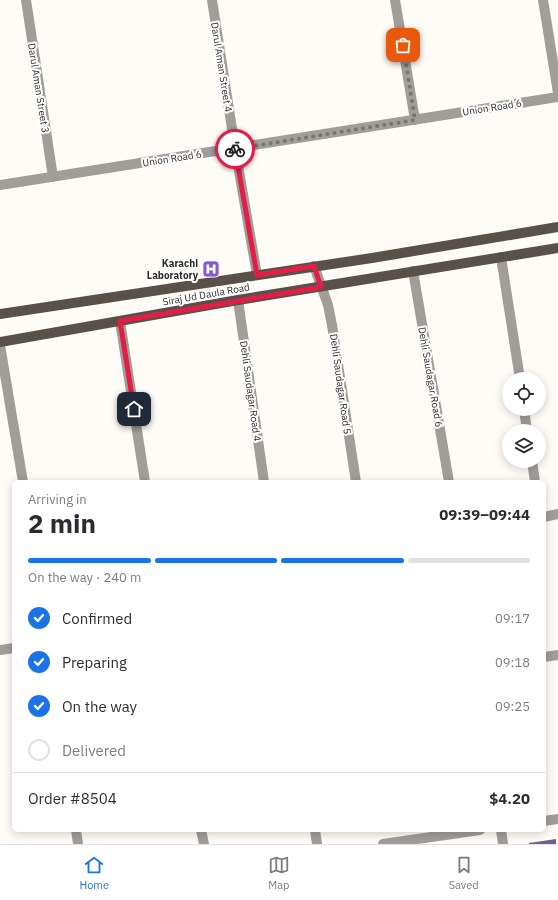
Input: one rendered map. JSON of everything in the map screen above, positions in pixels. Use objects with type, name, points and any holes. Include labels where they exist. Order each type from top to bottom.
[{"type":"main road","name":"Siraj Ud Daula Road","points":[[0,314],[558,227]]},
{"type":"main road","name":"Siraj Ud Daula Road","points":[[0,343],[238,300],[558,248]]},
{"type":"street","name":"Darul Aman Street 3","points":[[26,0],[53,177]]},
{"type":"street","name":"Darul Aman Street 4","points":[[212,0],[235,148],[257,275]]},
{"type":"street","points":[[395,0],[415,120]]},
{"type":"street","points":[[543,0],[558,93]]},
{"type":"street","name":"Union Road 6","points":[[0,185],[558,97]]},
{"type":"street","points":[[501,257],[519,372]]},
{"type":"street","name":"Dehli Saudagar Road 5","points":[[314,266],[332,325],[356,480]]},
{"type":"street","name":"Dehli Saudagar Road 6","points":[[413,271],[449,480]]},
{"type":"street","name":"Dehli Saudagar Road 4","points":[[238,300],[264,480]]},
{"type":"street","points":[[120,321],[145,480]]},
{"type":"street","points":[[0,343],[23,480]]},
{"type":"street","points":[[533,468],[535,480]]},
{"type":"street","points":[[546,517],[558,514]]},
{"type":"street","points":[[0,650],[12,648]]},
{"type":"street","points":[[546,657],[558,655]]},
{"type":"street","points":[[546,821],[558,819]]},
{"type":"street","points":[[76,832],[78,844]]},
{"type":"street","points":[[201,832],[204,844]]},
{"type":"street","points":[[315,832],[317,844]]},
{"type":"street","points":[[383,844],[411,835],[452,832]]},
{"type":"street","points":[[501,832],[503,844]]},
{"type":"building","points":[[556,839],[556,844],[529,844],[529,843]]},
{"type":"way so far","points":[[235,149],[415,120],[403,45]]},
{"type":"place","name":"Karachi Laboratory","points":[[211,269]]},
{"type":"route","points":[[134,409],[120,321],[321,287],[314,266],[257,275],[235,149]]}]
